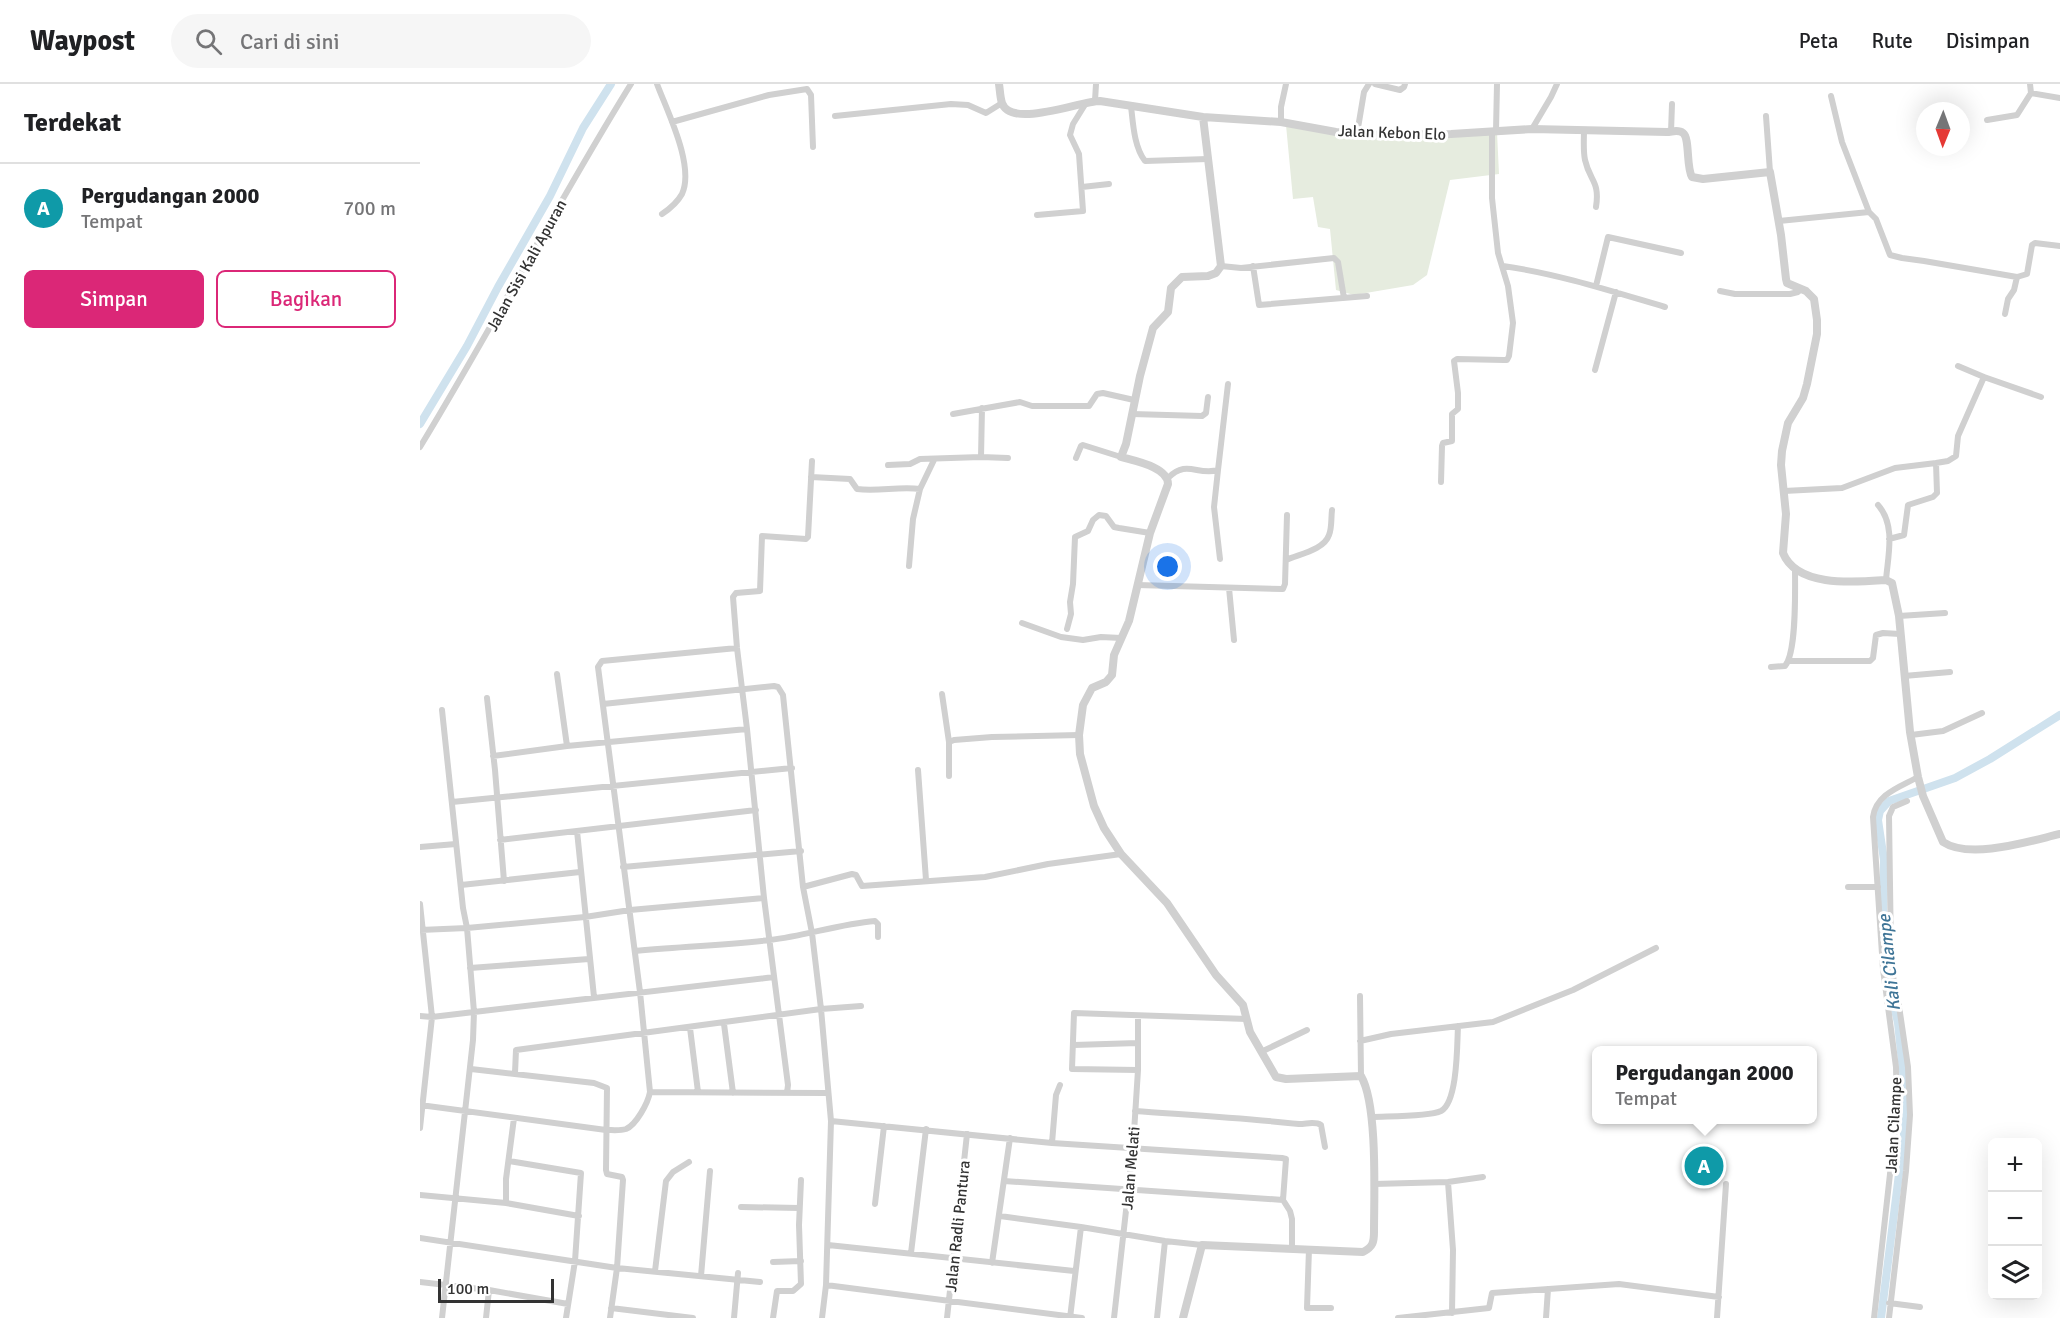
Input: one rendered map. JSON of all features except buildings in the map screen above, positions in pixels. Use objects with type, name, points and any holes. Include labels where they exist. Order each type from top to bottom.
[{"type":"street","name":"Jalan Sisi Kali Apuran","points":[[420,447],[481,345],[584,160],[631,84]]},
{"type":"street","points":[[657,84],[684,156],[683,191],[674,205],[662,214]]},
{"type":"street","points":[[836,116],[951,104],[968,105],[986,113],[1002,103],[999,84]]},
{"type":"street","points":[[1095,101],[1096,84]]},
{"type":"street","points":[[1281,122],[1281,107],[1286,84]]},
{"type":"street","points":[[1357,134],[1364,92],[1369,84]]},
{"type":"street","points":[[1375,84],[1400,90],[1405,84]]},
{"type":"street","points":[[1441,482],[1442,446],[1443,443],[1452,441],[1452,414],[1457,411],[1458,406],[1454,361],[1457,359],[1507,360],[1509,356],[1513,323],[1503,266],[1498,253],[1492,198],[1497,84]]},
{"type":"street","points":[[1532,129],[1557,84]]},
{"type":"street","points":[[1986,120],[2017,115],[2031,93],[2030,84]]},
{"type":"street","points":[[672,122],[769,95],[807,89],[811,95],[813,147]]},
{"type":"street","points":[[2031,93],[2060,98]]},
{"type":"street","points":[[1831,96],[1842,142],[1869,212],[1876,219],[1890,255],[2017,277],[2027,274],[2032,245],[2035,243],[2060,246]]},
{"type":"street","name":"Jalan Kebon Elo","points":[[1002,103],[1006,109],[1033,114],[1095,101],[1203,117],[1281,122],[1357,134],[1404,135],[1532,129],[1671,132]]},
{"type":"street","points":[[1037,214],[1082,212],[1079,154],[1070,135],[1073,124],[1086,102]]},
{"type":"street","points":[[1672,104],[1671,132],[1678,131],[1684,134],[1688,169],[1692,177],[1695,179],[1717,178],[1770,172]]},
{"type":"street","points":[[1131,106],[1136,137],[1145,161],[1208,159]]},
{"type":"street","points":[[1766,116],[1770,172],[1786,279],[1787,283],[1815,299],[1817,334],[1805,391],[1792,414],[1784,436],[1781,465],[1786,514],[1784,553],[1786,559],[1795,568],[1826,582],[1886,580],[1892,583],[1899,616],[1911,735],[1919,780],[1940,838],[1949,846],[1956,848],[1995,848],[2060,834]]},
{"type":"street","points":[[1121,457],[1154,328],[1168,312],[1171,288],[1182,277],[1208,276],[1216,273],[1221,266],[1203,117]]},
{"type":"street","points":[[1584,130],[1584,158],[1597,186],[1596,207]]},
{"type":"street","points":[[1082,187],[1109,184]]},
{"type":"street","points":[[1779,221],[1869,212]]},
{"type":"street","points":[[1596,286],[1608,237],[1682,253]]},
{"type":"street","points":[[1221,266],[1241,268],[1334,258],[1338,262],[1344,298]]},
{"type":"street","points":[[1253,266],[1259,305],[1367,296]]},
{"type":"street","points":[[1503,266],[1541,271],[1665,307]]},
{"type":"street","points":[[2005,314],[2017,277]]},
{"type":"street","points":[[1720,291],[1735,294],[1790,294],[1801,289]]},
{"type":"street","points":[[1595,370],[1616,292]]},
{"type":"street","points":[[1958,366],[2041,397]]},
{"type":"street","points":[[1784,491],[1842,488],[1895,468],[1948,461],[1956,456],[1958,436],[1984,377]]},
{"type":"street","points":[[1220,559],[1214,507],[1228,384]]},
{"type":"street","points":[[953,414],[1020,402],[1032,406],[1089,406],[1097,394],[1103,393],[1134,400]]},
{"type":"street","points":[[1132,414],[1202,416],[1206,413],[1208,397]]},
{"type":"street","points":[[981,457],[982,408]]},
{"type":"street","points":[[1076,458],[1083,445],[1163,471],[1168,478]]},
{"type":"street","points":[[888,465],[910,464],[920,459],[1008,458]]},
{"type":"street","points":[[909,566],[913,519],[920,489],[934,460]]},
{"type":"street","points":[[787,1093],[788,1085],[759,855],[733,595],[760,591],[762,536],[806,539],[808,537],[812,461]]},
{"type":"street","points":[[1889,539],[1904,535],[1908,505],[1937,493],[1936,463]]},
{"type":"street","points":[[1218,470],[1211,472],[1187,468],[1177,469],[1168,478],[1166,491],[1150,533],[1128,621],[1114,655],[1112,675],[1106,682],[1092,688],[1083,705],[1079,735],[1080,754],[1094,806],[1104,828],[1121,854],[1167,903],[1216,975],[1243,1005],[1250,1032],[1276,1077],[1280,1079],[1361,1077]]},
{"type":"street","points":[[812,477],[850,479],[857,489],[866,491],[920,489]]},
{"type":"street","points":[[1878,505],[1886,513],[1889,539],[1886,580]]},
{"type":"street","points":[[1286,560],[1319,547],[1326,541],[1330,534],[1332,510]]},
{"type":"street","points":[[1137,585],[1282,589],[1285,586],[1287,514]]},
{"type":"street","points":[[1067,629],[1071,614],[1075,537],[1088,531],[1093,520],[1100,515],[1106,516],[1114,526],[1119,528],[1150,533]]},
{"type":"street","points":[[1771,667],[1783,667],[1789,661],[1795,609],[1795,568]]},
{"type":"street","points":[[1229,588],[1234,640]]},
{"type":"street","points":[[1899,616],[1945,613]]},
{"type":"street","points":[[1022,623],[1061,637],[1083,640],[1101,637],[1121,638]]},
{"type":"street","points":[[1789,661],[1870,661],[1873,658],[1876,635],[1900,634]]},
{"type":"street","points":[[421,1105],[606,1130],[624,1130],[632,1125],[650,1092],[630,910],[598,667],[602,661],[737,648]]},
{"type":"street","points":[[1904,676],[1950,672]]},
{"type":"street","points":[[557,674],[567,746]]},
{"type":"street","points":[[603,704],[774,686],[781,690],[792,768],[803,887],[812,933],[821,1010],[831,1121],[828,1245],[822,1318]]},
{"type":"street","points":[[942,694],[950,776]]},
{"type":"street","points":[[486,699],[498,798],[504,881]]},
{"type":"street","points":[[442,710],[467,928],[474,1012],[467,1112],[442,1318]]},
{"type":"street","points":[[1911,735],[1943,730],[1982,713]]},
{"type":"street","points":[[493,756],[567,746],[747,729]]},
{"type":"street","points":[[948,742],[992,737],[1079,735]]},
{"type":"street","points":[[452,802],[792,768]]},
{"type":"street","points":[[918,770],[927,880]]},
{"type":"street","name":"Jalan Cilampe","points":[[1874,1318],[1897,1111],[1893,1006],[1878,887],[1874,817],[1876,805],[1881,798],[1919,780]]},
{"type":"street","points":[[1888,1318],[1906,1171],[1910,1115],[1908,1067],[1893,1006],[1894,986],[1887,968],[1889,816],[1893,807],[1907,801]]},
{"type":"street","points":[[500,840],[756,810]]},
{"type":"street","points":[[577,831],[594,998]]},
{"type":"street","points":[[420,847],[456,844]]},
{"type":"street","points":[[623,867],[801,851]]},
{"type":"street","points":[[803,887],[852,874],[856,875],[862,886],[985,877],[1048,864],[1121,854]]},
{"type":"street","points":[[461,885],[580,872]]},
{"type":"street","points":[[1848,887],[1878,887]]},
{"type":"street","points":[[422,930],[585,917],[630,910],[764,898]]},
{"type":"street","points":[[420,904],[432,1017],[423,1061],[420,1128]]},
{"type":"street","points":[[635,951],[770,940],[812,933],[854,922],[875,921],[878,924],[878,937]]},
{"type":"street","points":[[1360,1041],[1391,1034],[1493,1022],[1573,990],[1656,948]]},
{"type":"street","points":[[471,968],[589,959]]},
{"type":"street","points":[[420,971],[429,972]]},
{"type":"street","points":[[420,1016],[432,1017],[774,977]]},
{"type":"street","points":[[999,1216],[1202,1245],[1363,1252],[1369,1249],[1374,1239],[1374,1184],[1371,1117],[1368,1093],[1361,1077],[1360,996]]},
{"type":"street","points":[[515,1073],[516,1050],[861,1006]]},
{"type":"street","points":[[1138,1070],[1072,1069],[1074,1013],[1247,1019]]},
{"type":"street","name":"Jalan Melati","points":[[1114,1318],[1133,1148],[1138,1070],[1138,1017]]},
{"type":"street","points":[[724,1024],[733,1093]]},
{"type":"street","points":[[1371,1117],[1435,1113],[1445,1108],[1451,1096],[1455,1075],[1458,1026]]},
{"type":"street","points":[[690,1028],[698,1092]]},
{"type":"street","points":[[1263,1051],[1307,1030]]},
{"type":"street","points":[[1074,1044],[1138,1043]]},
{"type":"street","points":[[471,1069],[515,1073],[607,1088],[606,1173],[623,1178],[617,1268],[610,1318]]},
{"type":"street","points":[[1052,1143],[1056,1095],[1060,1085]]},
{"type":"street","points":[[650,1092],[827,1094]]},
{"type":"street","points":[[1135,1111],[1300,1124],[1320,1123],[1325,1147]]},
{"type":"street","points":[[506,1203],[506,1179],[514,1118]]},
{"type":"street","points":[[831,1121],[1052,1143],[1286,1159],[1283,1200],[1292,1219],[1292,1248]]},
{"type":"street","points":[[874,1204],[884,1126]]},
{"type":"street","points":[[910,1253],[926,1129]]},
{"type":"street","name":"Jalan Radli Pantura","points":[[947,1318],[967,1134]]},
{"type":"street","points":[[992,1263],[1010,1138]]},
{"type":"street","points":[[509,1161],[581,1173],[579,1216],[566,1318]]},
{"type":"street","points":[[656,1271],[666,1181],[674,1172],[689,1162]]},
{"type":"street","points":[[701,1276],[710,1171]]},
{"type":"street","points":[[1374,1184],[1449,1182],[1483,1177]]},
{"type":"street","points":[[773,1318],[777,1292],[793,1291],[801,1284],[799,1208],[801,1180]]},
{"type":"street","points":[[1004,1181],[1283,1200]]},
{"type":"street","points":[[1449,1182],[1453,1251],[1452,1313]]},
{"type":"street","points":[[1717,1318],[1726,1184]]},
{"type":"street","points":[[420,1195],[506,1203],[579,1216]]},
{"type":"street","points":[[741,1207],[799,1208]]},
{"type":"street","points":[[1070,1317],[1081,1227]]},
{"type":"street","points":[[420,1238],[617,1268],[737,1277],[759,1282]]},
{"type":"street","points":[[1157,1318],[1165,1241]]},
{"type":"street","points":[[828,1245],[1074,1271]]},
{"type":"street","points":[[1183,1318],[1202,1245]]},
{"type":"street","points":[[1309,1249],[1307,1308],[1331,1308]]},
{"type":"street","points":[[773,1262],[801,1261]]},
{"type":"street","points":[[734,1318],[737,1277]]},
{"type":"street","points":[[420,1281],[568,1304]]},
{"type":"street","points":[[1398,1318],[1439,1316],[1489,1308],[1492,1293],[1619,1284],[1719,1297]]},
{"type":"street","points":[[826,1285],[1082,1318]]},
{"type":"street","points":[[1546,1318],[1548,1289]]},
{"type":"street","points":[[486,1318],[489,1290]]},
{"type":"street","points":[[1889,1304],[1920,1307]]},
{"type":"street","points":[[611,1308],[693,1318]]},
{"type":"shaded area","points":[[1286,125],[1424,136],[1497,132],[1499,174],[1450,180],[1427,275],[1413,285],[1354,295],[1336,290],[1330,229],[1318,227],[1313,197],[1293,199]]},
{"type":"waterway","points":[[420,424],[467,346],[550,196],[583,128],[611,84]]},
{"type":"waterway","name":"Kali Cilampe","points":[[1881,1318],[1907,1110],[1898,1023],[1890,988],[1883,925],[1884,860],[1878,820],[1880,811],[1889,801],[1955,778],[2060,715]]},
{"type":"place","name":"Pergudangan 2000","points":[[1704,1166]]}]
